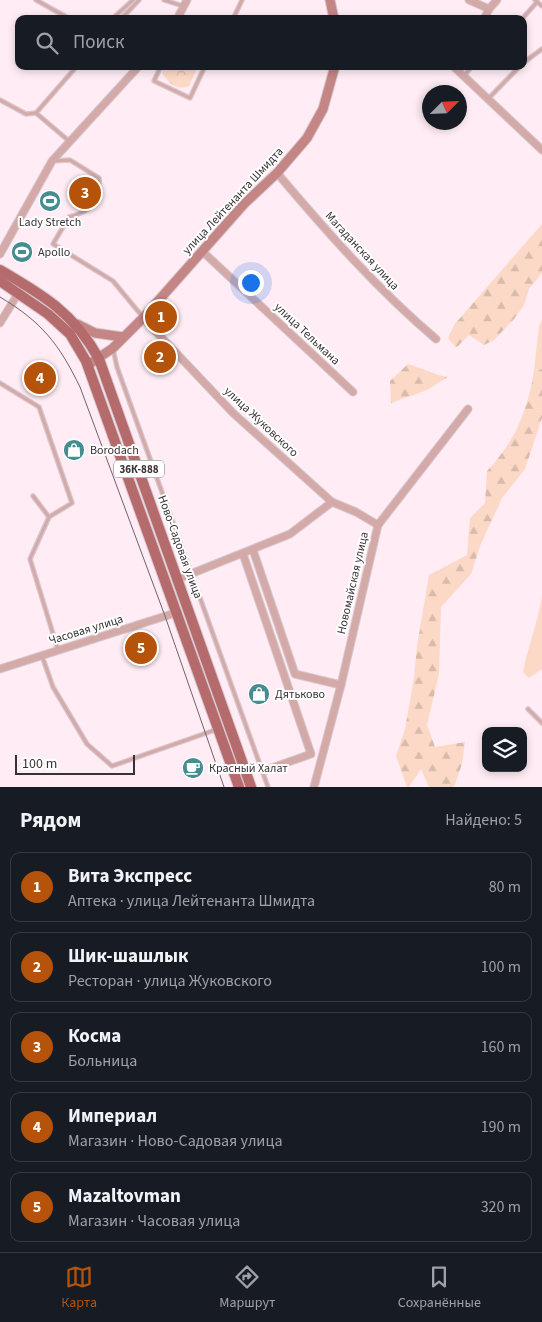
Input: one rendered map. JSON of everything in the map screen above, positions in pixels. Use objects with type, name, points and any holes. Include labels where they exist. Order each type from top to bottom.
[{"type":"main road","name":"Ново-Садовая улица","points":[[0,270],[55,305],[76,324],[99,359],[251,787]]},
{"type":"main road","name":"Ново-Садовая улица","points":[[0,281],[19,292],[70,334],[88,365],[178,612],[239,787]]},
{"type":"street","points":[[330,0],[333,15]]},
{"type":"street","points":[[486,15],[497,0]]},
{"type":"street","points":[[474,1],[489,9]]},
{"type":"street","points":[[179,15],[185,3]]},
{"type":"street","points":[[0,254],[52,161],[135,70]]},
{"type":"street","name":"улица Лейтенанта Шмидта","points":[[88,365],[113,348],[143,318],[244,204],[277,173],[307,138],[323,109],[334,70]]},
{"type":"street","points":[[457,70],[542,150]]},
{"type":"street","name":"Магаданская улица","points":[[277,173],[344,250],[398,306],[436,339]]},
{"type":"street","name":"улица Тельмана","points":[[203,252],[353,392]]},
{"type":"street","points":[[0,323],[19,292]]},
{"type":"street","name":"улица Жуковского","points":[[143,318],[234,413],[332,502],[356,512],[378,525]]},
{"type":"street","points":[[76,324],[96,333],[123,337]]},
{"type":"street","name":"Новомайская улица","points":[[314,787],[341,685],[378,525],[468,409]]},
{"type":"street","points":[[178,580],[290,534],[332,502]]},
{"type":"street","points":[[253,550],[295,674],[341,685]]},
{"type":"street","points":[[243,554],[311,754],[266,770]]},
{"type":"street","name":"Часовая улица","points":[[0,669],[41,654],[59,652],[178,612]]},
{"type":"lane","points":[[116,15],[133,0]]},
{"type":"lane","points":[[125,15],[139,0]]},
{"type":"lane","points":[[164,0],[185,3]]},
{"type":"lane","points":[[235,15],[242,0]]},
{"type":"lane","points":[[39,1],[63,15]]},
{"type":"lane","points":[[525,15],[536,1],[542,6]]},
{"type":"lane","points":[[527,60],[542,49]]},
{"type":"lane","points":[[0,100],[26,114],[36,113],[74,70]]},
{"type":"lane","points":[[159,70],[154,81],[190,98],[203,70]]},
{"type":"lane","points":[[463,76],[468,70]]},
{"type":"lane","points":[[488,100],[516,70]]},
{"type":"lane","points":[[36,113],[69,141]]},
{"type":"lane","points":[[52,161],[70,160],[99,178],[100,194],[87,212],[69,217],[53,244],[113,281],[143,318]]},
{"type":"lane","points":[[113,348],[117,367],[190,575],[268,787]]},
{"type":"lane","points":[[0,383],[39,406],[72,503],[49,517],[30,559],[59,652]]},
{"type":"lane","points":[[32,496],[49,517]]},
{"type":"lane","points":[[41,654],[53,688],[87,744],[112,766],[218,729]]},
{"type":"lane","points":[[528,709],[542,723]]},
{"type":"green space","points":[[163,70],[196,70],[189,86],[184,87],[177,87],[170,83],[162,73]]},
{"type":"green space","points":[[542,224],[542,273],[529,289],[524,305],[514,319],[494,340],[484,345],[469,335],[456,348],[448,338],[454,325]]},
{"type":"green space","points":[[542,320],[542,369],[534,371],[539,326]]},
{"type":"green space","points":[[408,364],[448,377],[427,390],[391,403],[390,381]]},
{"type":"green space","points":[[542,369],[542,418],[525,469],[502,498],[480,546],[471,574],[441,607],[439,674],[427,725],[435,747],[465,742],[462,764],[454,787],[429,787],[421,769],[409,787],[407,787],[396,756],[405,729],[429,575],[467,555],[470,518],[485,503],[487,471],[513,437],[528,400],[534,371]]},
{"type":"green space","points":[[542,596],[542,669],[529,678],[523,672]]},
{"type":"tram line","points":[[0,297],[15,306],[48,335],[65,358],[80,387],[165,616],[224,787]]},
{"type":"place","name":"Косма","points":[[85,193]]},
{"type":"place","name":"Lady Stretch","points":[[50,201]]},
{"type":"place","name":"Apollo","points":[[22,252]]},
{"type":"place","name":"Вита Экспресс","points":[[161,317]]},
{"type":"place","name":"Шик-шашлык","points":[[160,357]]},
{"type":"place","name":"Империал","points":[[40,378]]},
{"type":"place","name":"Borodach","points":[[74,450]]},
{"type":"place","name":"Mazaltovman","points":[[141,648]]},
{"type":"place","name":"Дятьково","points":[[259,694]]},
{"type":"place","name":"Красный Халат","points":[[193,768]]}]
